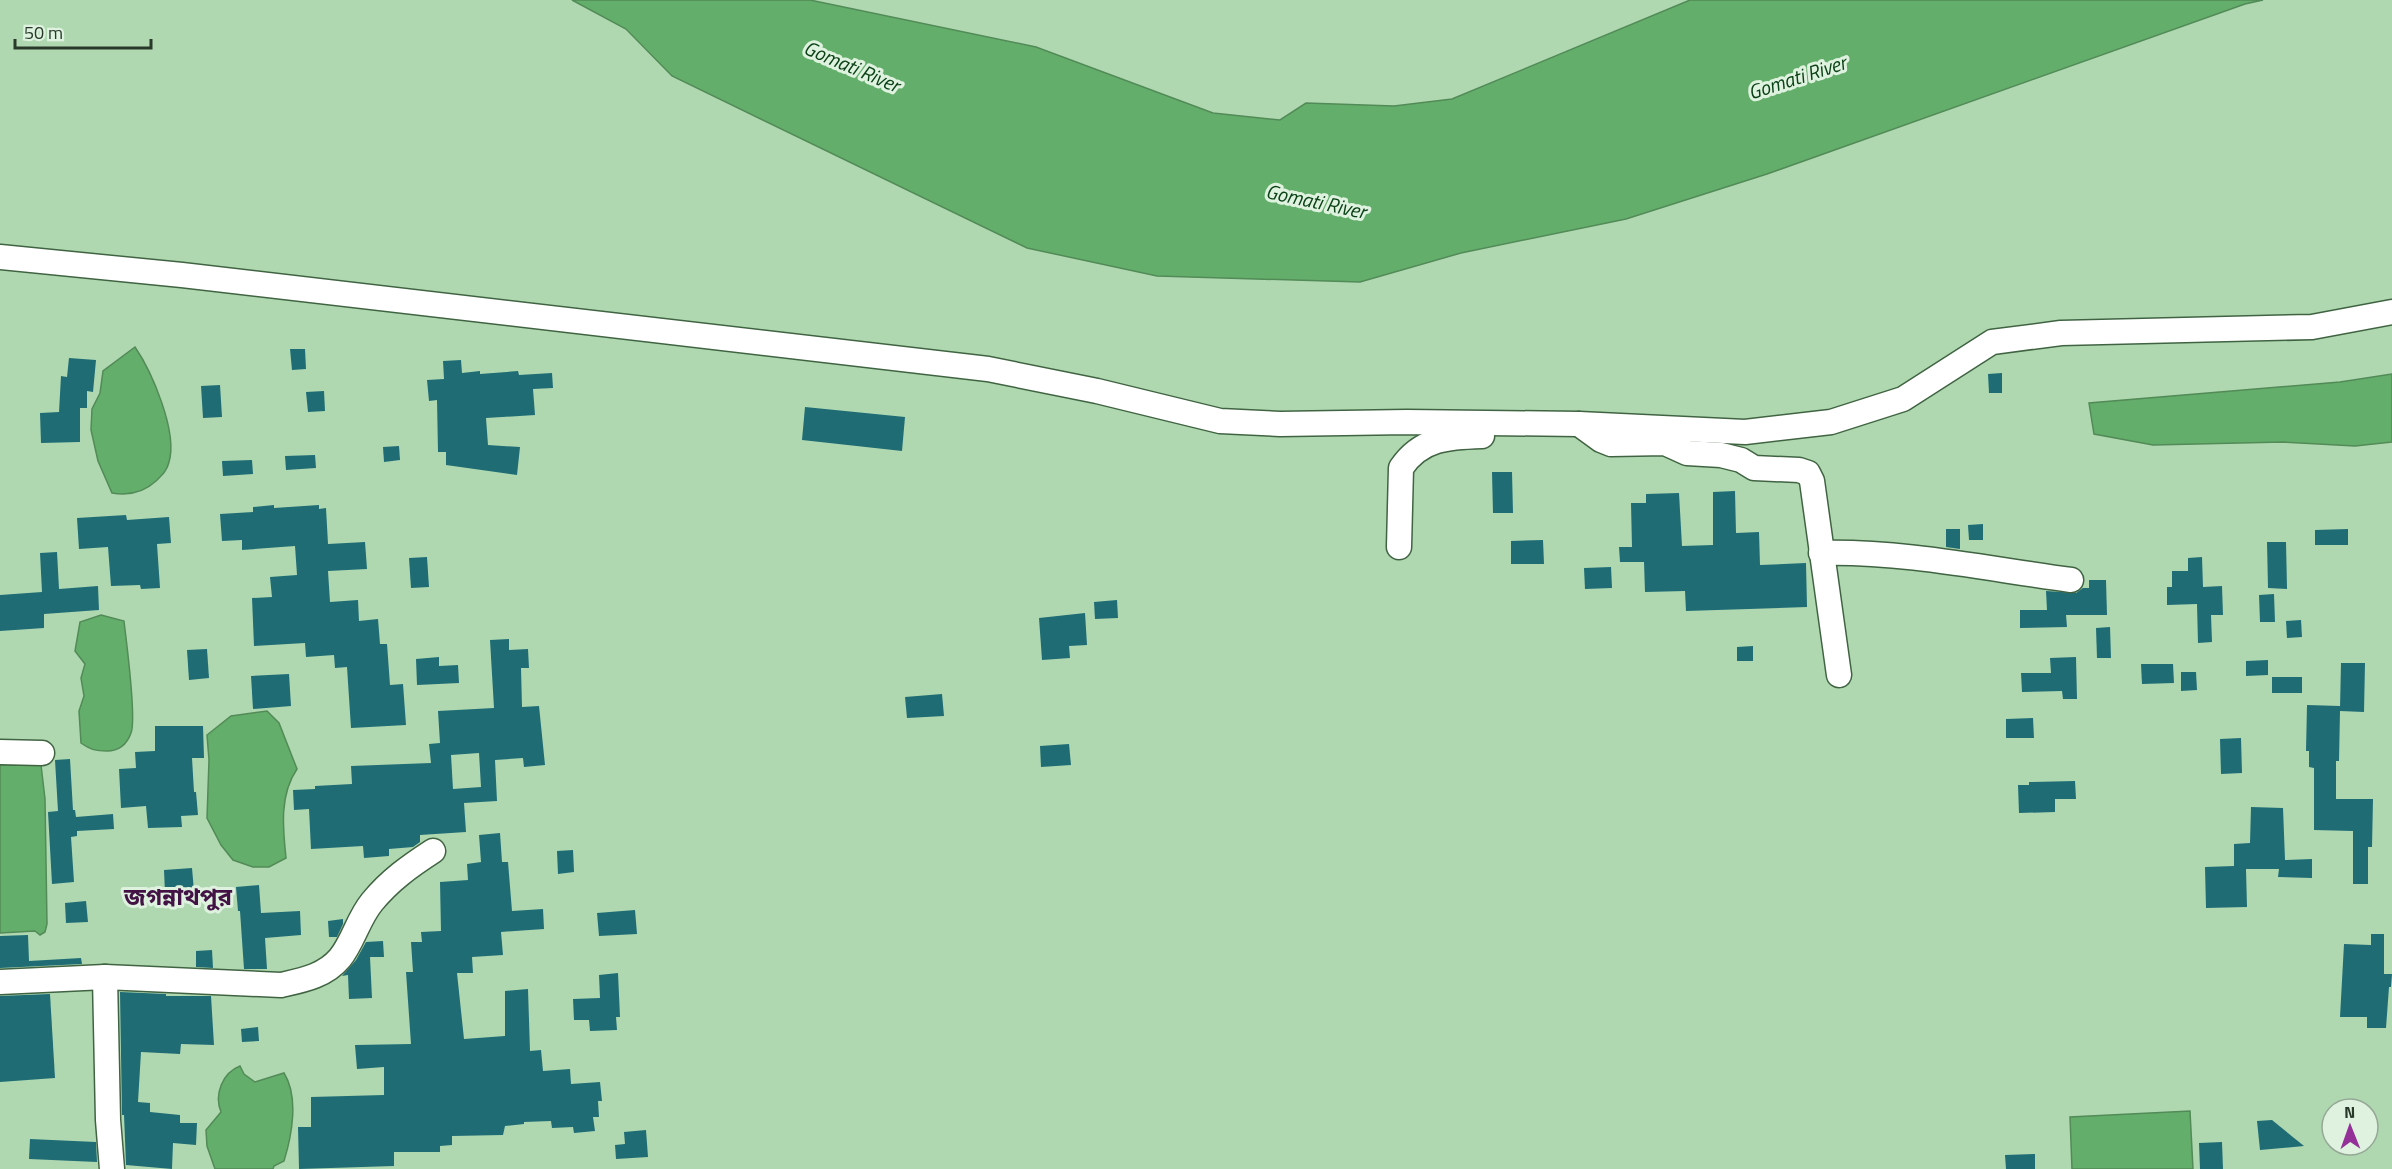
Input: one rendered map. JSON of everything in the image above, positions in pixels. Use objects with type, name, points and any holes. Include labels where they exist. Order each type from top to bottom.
[{"type":"street","points":[[0,256],[988,369],[1097,391],[1220,420],[1280,424],[1407,422],[1579,424],[1745,432],[1831,423],[1904,399],[1992,342],[2061,333],[2312,327],[2392,312]]},
{"type":"street","points":[[1579,424],[1601,440],[1611,444],[1665,442],[1687,453],[1721,455],[1741,460],[1755,468],[1808,472],[1812,482],[1839,675]]},
{"type":"street","points":[[1399,547],[1401,468],[1407,458],[1420,447],[1435,441],[1474,436],[1565,436],[1601,440]]},
{"type":"street","points":[[1821,553],[1858,552],[1902,555],[2071,580]]},
{"type":"street","points":[[0,752],[42,753]]},
{"type":"street","points":[[0,982],[105,977],[281,985],[309,979],[326,970],[340,958],[361,917],[390,881],[433,851]]},
{"type":"street","points":[[105,977],[108,1120],[112,1169]]},
{"type":"water","name":"Gomati River","points":[[572,0],[810,0],[1036,47],[1213,113],[1280,120],[1306,103],[1394,106],[1452,99],[1690,0],[2263,0],[2245,4],[1767,174],[1626,219],[1461,253],[1360,282],[1157,276],[1027,248],[672,76],[626,29]]},
{"type":"water","points":[[135,347],[156,386],[167,419],[171,449],[169,462],[162,475],[141,491],[130,494],[112,493],[98,461],[91,430],[92,409],[100,393],[103,371]]},
{"type":"water","points":[[2392,374],[2392,442],[2355,446],[2283,442],[2153,445],[2094,434],[2089,403],[2340,382]]},
{"type":"water","points":[[101,615],[124,621],[131,678],[133,725],[131,733],[122,746],[111,751],[94,750],[81,743],[79,711],[84,696],[81,678],[85,664],[75,651],[80,622]]},
{"type":"water","points":[[267,711],[279,723],[297,769],[291,779],[285,801],[283,824],[286,858],[269,867],[253,867],[233,860],[221,845],[207,818],[209,760],[207,735],[231,716]]},
{"type":"water","points":[[0,765],[41,765],[45,799],[47,924],[45,932],[40,935],[35,931],[0,933]]},
{"type":"water","points":[[240,1066],[244,1074],[255,1082],[284,1073],[289,1083],[293,1116],[289,1140],[284,1161],[274,1166],[273,1169],[215,1169],[207,1146],[206,1130],[221,1112],[218,1099],[221,1085],[228,1074]]},
{"type":"water","points":[[2190,1111],[2193,1169],[2072,1169],[2070,1117]]},
{"type":"building","points":[[290,349],[305,349],[306,369],[292,370]]},
{"type":"building","points":[[69,358],[96,360],[93,392],[87,391],[87,408],[80,408],[80,442],[41,443],[40,413],[59,412],[61,376],[67,377]]},
{"type":"building","points":[[461,360],[462,373],[518,371],[519,375],[552,373],[553,388],[533,389],[535,415],[486,418],[488,445],[520,447],[517,475],[446,465],[446,452],[438,452],[437,400],[429,401],[427,380],[444,379],[443,361]]},
{"type":"building","points":[[2002,373],[2002,393],[1989,393],[1988,374]]},
{"type":"building","points":[[220,385],[222,417],[203,418],[201,386]]},
{"type":"building","points":[[324,391],[325,411],[308,412],[306,392]]},
{"type":"building","points":[[805,407],[905,417],[902,451],[802,440]]},
{"type":"building","points":[[399,446],[400,460],[384,462],[383,447]]},
{"type":"building","points":[[315,455],[316,468],[286,470],[285,456]]},
{"type":"building","points":[[252,460],[253,474],[223,476],[222,461]]},
{"type":"building","points":[[1492,472],[1512,472],[1513,513],[1493,513]]},
{"type":"building","points":[[1735,491],[1736,533],[1759,532],[1760,565],[1806,563],[1807,607],[1686,611],[1685,591],[1645,592],[1644,562],[1620,562],[1619,547],[1632,547],[1631,503],[1646,503],[1646,494],[1679,493],[1682,546],[1713,545],[1713,492]]},
{"type":"building","points":[[274,505],[274,508],[319,505],[319,509],[326,508],[328,544],[365,542],[367,569],[328,571],[330,602],[358,600],[359,621],[378,619],[380,644],[387,644],[390,685],[403,684],[406,725],[351,728],[347,667],[335,668],[334,655],[306,657],[305,643],[254,646],[252,598],[272,597],[270,577],[297,575],[295,546],[242,550],[242,540],[222,541],[220,514],[253,512],[253,507]]},
{"type":"building","points":[[126,515],[127,520],[169,517],[171,543],[157,544],[160,588],[141,589],[140,585],[111,586],[108,547],[79,549],[77,518]]},
{"type":"building","points":[[1983,524],[1983,540],[1969,540],[1968,525]]},
{"type":"building","points":[[1946,529],[1960,529],[1960,549],[1946,547]]},
{"type":"building","points":[[2348,529],[2348,545],[2315,545],[2315,530]]},
{"type":"building","points":[[1543,540],[1544,564],[1511,564],[1511,541]]},
{"type":"building","points":[[2267,542],[2286,542],[2287,589],[2268,588]]},
{"type":"building","points":[[57,552],[59,589],[98,586],[99,610],[44,614],[44,628],[0,631],[0,595],[42,592],[40,553]]},
{"type":"building","points":[[427,557],[429,587],[411,588],[409,558]]},
{"type":"building","points":[[2202,557],[2203,587],[2222,586],[2223,615],[2211,615],[2212,642],[2198,643],[2197,604],[2167,605],[2167,587],[2172,587],[2172,571],[2188,571],[2188,558]]},
{"type":"building","points":[[1611,567],[1612,588],[1585,589],[1584,568]]},
{"type":"building","points":[[2089,580],[2106,580],[2107,615],[2066,615],[2067,627],[2020,628],[2020,610],[2047,610],[2046,591],[2076,593],[2083,588],[2089,588]]},
{"type":"building","points":[[2274,594],[2275,622],[2260,622],[2259,595]]},
{"type":"building","points":[[1117,600],[1118,618],[1095,619],[1094,602]]},
{"type":"building","points":[[1085,613],[1087,645],[1069,646],[1070,658],[1042,660],[1039,618]]},
{"type":"building","points":[[2301,620],[2302,637],[2287,638],[2286,621]]},
{"type":"building","points":[[2110,627],[2111,658],[2097,658],[2096,628]]},
{"type":"building","points":[[509,639],[509,650],[528,649],[529,668],[521,668],[522,707],[539,706],[545,765],[524,767],[523,758],[495,760],[497,801],[464,803],[466,832],[420,835],[420,842],[413,847],[389,849],[389,856],[364,858],[363,846],[311,849],[309,809],[294,810],[293,790],[352,784],[351,766],[431,763],[429,744],[440,743],[438,711],[494,708],[490,640]],"holes":[[[479,753],[481,787],[453,789],[451,755]]]},
{"type":"building","points":[[1753,646],[1753,661],[1737,661],[1737,647]]},
{"type":"building","points":[[207,649],[209,678],[189,680],[187,650]]},
{"type":"building","points":[[439,657],[439,666],[458,665],[459,683],[417,685],[416,659]]},
{"type":"building","points":[[2076,657],[2077,699],[2063,699],[2062,691],[2022,692],[2021,673],[2051,673],[2050,658]]},
{"type":"building","points":[[2268,660],[2268,675],[2246,676],[2246,661]]},
{"type":"building","points":[[2341,663],[2365,663],[2364,712],[2340,711],[2336,799],[2373,799],[2372,847],[2368,847],[2368,884],[2353,884],[2353,831],[2314,830],[2314,768],[2309,767],[2309,751],[2306,751],[2307,705],[2340,706],[2340,708]]},
{"type":"building","points":[[2141,664],[2173,664],[2174,683],[2142,684]]},
{"type":"building","points":[[2181,672],[2196,672],[2197,690],[2181,691]]},
{"type":"building","points":[[289,674],[291,706],[253,709],[251,676]]},
{"type":"building","points":[[2272,677],[2302,677],[2302,693],[2272,693]]},
{"type":"building","points":[[942,694],[944,716],[907,718],[905,697]]},
{"type":"building","points":[[2033,718],[2034,738],[2006,738],[2006,719]]},
{"type":"building","points":[[155,726],[203,726],[204,758],[192,758],[198,815],[181,816],[182,827],[148,828],[146,806],[121,808],[119,769],[136,768],[135,752],[155,751]]},
{"type":"building","points":[[2241,738],[2242,773],[2221,774],[2220,739]]},
{"type":"building","points":[[1069,744],[1071,765],[1041,767],[1040,746]]},
{"type":"building","points":[[70,759],[73,810],[75,810],[76,817],[113,814],[114,829],[77,831],[77,836],[71,837],[74,882],[52,884],[48,812],[58,811],[55,760]]},
{"type":"building","points":[[2075,781],[2076,799],[2055,799],[2055,812],[2019,813],[2018,785],[2029,785],[2029,782]]},
{"type":"building","points":[[2251,807],[2283,808],[2285,860],[2312,859],[2312,878],[2278,877],[2279,869],[2246,869],[2247,907],[2206,908],[2205,867],[2234,866],[2234,844],[2250,843]]},
{"type":"building","points":[[500,833],[502,862],[508,862],[512,911],[543,909],[544,929],[501,932],[503,955],[472,957],[473,973],[457,973],[464,1039],[505,1036],[505,991],[528,989],[530,1051],[541,1050],[543,1071],[570,1069],[571,1084],[600,1082],[602,1101],[598,1101],[599,1117],[593,1117],[595,1131],[574,1133],[573,1127],[552,1128],[551,1121],[524,1122],[524,1124],[505,1126],[503,1135],[452,1136],[452,1145],[440,1146],[440,1152],[394,1152],[394,1166],[299,1169],[298,1127],[311,1127],[311,1097],[384,1095],[384,1067],[357,1069],[355,1045],[411,1044],[406,972],[413,972],[411,942],[422,942],[421,932],[441,931],[440,882],[468,880],[467,864],[481,862],[479,835]]},
{"type":"building","points":[[573,850],[574,872],[558,874],[557,851]]},
{"type":"building","points":[[192,868],[194,891],[165,893],[164,870]]},
{"type":"building","points":[[259,885],[261,913],[300,911],[301,935],[265,938],[267,969],[244,969],[236,887]]},
{"type":"building","points":[[86,901],[88,922],[66,923],[65,903]]},
{"type":"building","points":[[635,910],[637,934],[599,936],[597,913]]},
{"type":"building","points":[[343,919],[337,937],[329,937],[328,921]]},
{"type":"building","points":[[2371,934],[2384,934],[2384,974],[2392,974],[2386,1028],[2367,1028],[2367,1017],[2340,1017],[2344,944],[2371,945]]},
{"type":"building","points":[[28,935],[29,961],[81,958],[82,964],[0,968],[0,936]]},
{"type":"building","points":[[383,941],[384,957],[370,957],[372,998],[349,999],[348,975],[342,976],[356,960],[366,942]]},
{"type":"building","points":[[212,950],[213,968],[196,967],[196,951]]},
{"type":"building","points":[[618,973],[620,1017],[616,1017],[617,1030],[590,1031],[589,1020],[574,1020],[573,999],[600,998],[599,975]]},
{"type":"building","points":[[120,992],[166,994],[166,996],[211,996],[214,1045],[181,1044],[180,1054],[141,1052],[138,1102],[150,1103],[150,1112],[180,1115],[180,1123],[197,1123],[196,1145],[173,1143],[172,1169],[126,1165],[124,1115],[122,1115]]},
{"type":"building","points":[[50,994],[55,1078],[0,1082],[0,996]]},
{"type":"building","points":[[258,1027],[259,1041],[242,1042],[241,1029]]},
{"type":"building","points":[[2272,1120],[2304,1146],[2260,1150],[2257,1121]]},
{"type":"building","points":[[646,1130],[648,1157],[616,1159],[615,1145],[625,1144],[624,1132]]},
{"type":"building","points":[[30,1139],[96,1142],[97,1162],[29,1159]]},
{"type":"building","points":[[2222,1142],[2223,1169],[2200,1169],[2199,1143]]},
{"type":"building","points":[[2035,1154],[2035,1169],[2006,1169],[2005,1155]]},
{"type":"district","name":"জগন্নাথপুর","points":[[178,896]]}]
